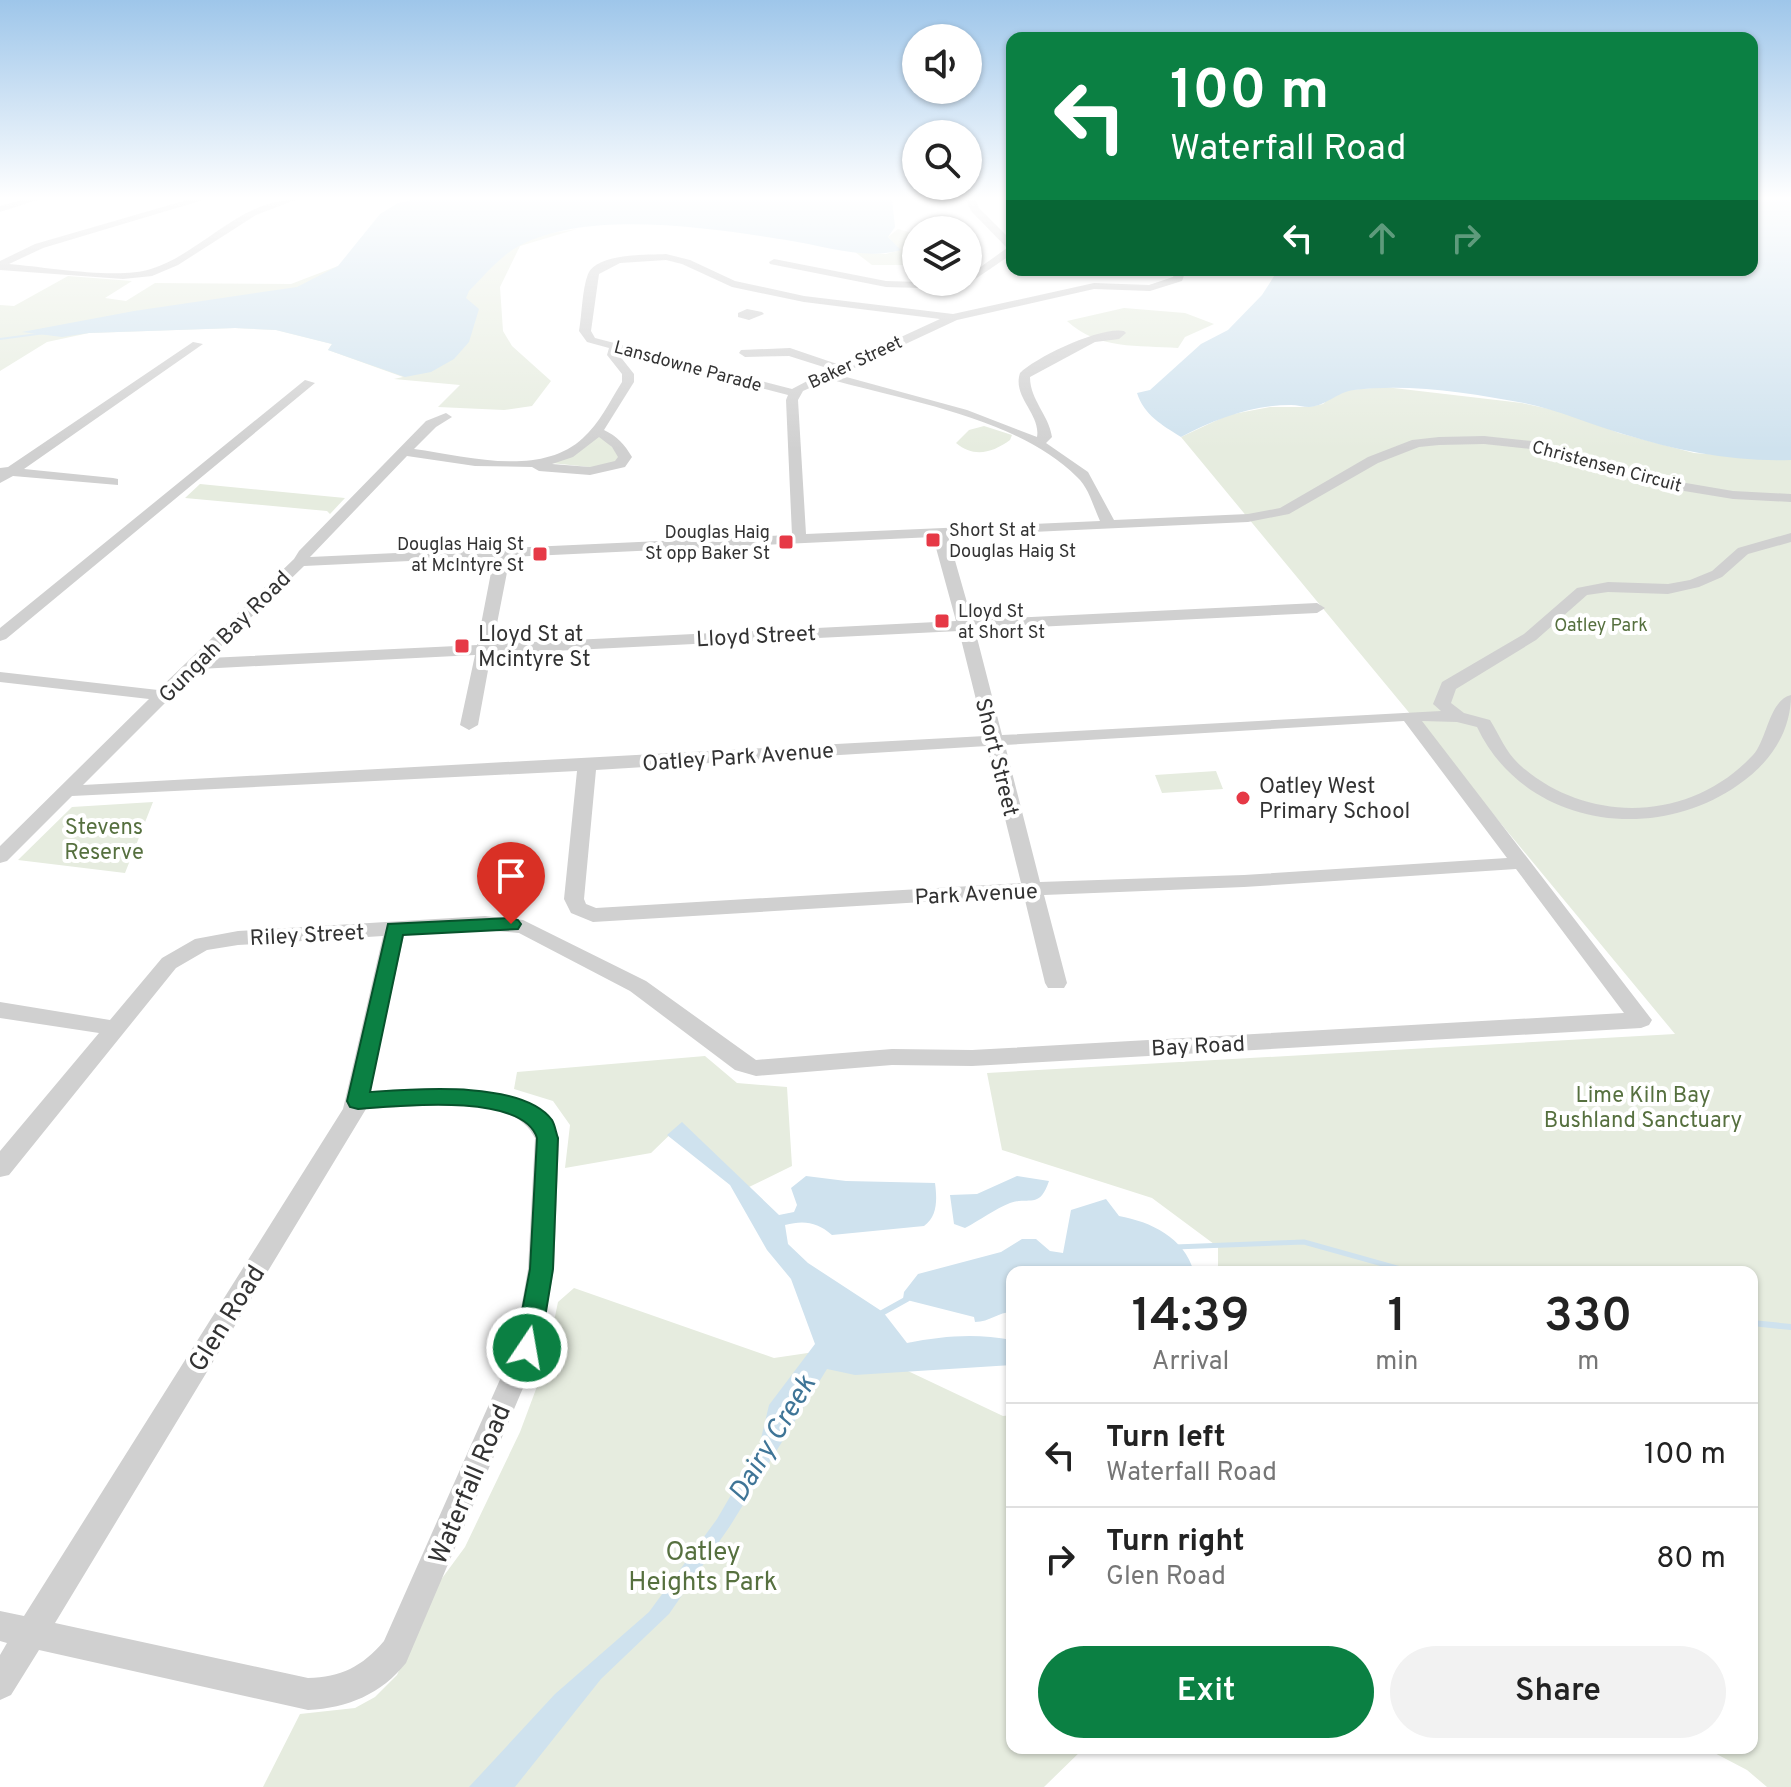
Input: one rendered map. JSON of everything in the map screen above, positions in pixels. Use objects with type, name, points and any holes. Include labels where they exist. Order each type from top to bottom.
[{"type":"street","name":"Lansdowne Parade","points":[[592,283],[585,331],[591,340],[794,393]]},
{"type":"street","name":"Lansdowne Parade","points":[[731,283],[784,295],[953,317]]},
{"type":"street","name":"Baker Street","points":[[799,538],[794,393],[953,317],[1105,285],[1140,288],[1169,283]]},
{"type":"street","points":[[754,312],[784,295]]},
{"type":"street","points":[[884,308],[892,302],[914,296]]},
{"type":"street","points":[[1039,442],[1045,437],[1045,429],[1023,389],[1024,376],[1094,339]]},
{"type":"street","points":[[3,474],[197,344]]},
{"type":"street","points":[[533,465],[581,447],[596,431],[629,380],[613,355],[615,347]]},
{"type":"street","points":[[745,353],[790,352],[841,369]]},
{"type":"street","points":[[827,375],[978,419],[1039,442],[1083,475],[1109,525]]},
{"type":"street","points":[[0,636],[309,383]]},
{"type":"street","name":"Gungah Bay Road","points":[[0,857],[292,567],[301,562],[304,554],[431,424],[446,417]]},
{"type":"street","points":[[407,452],[590,471],[620,464],[625,457],[623,452],[608,434],[596,431]]},
{"type":"street","name":"Christensen Circuit","points":[[301,562],[1248,518],[1284,511],[1373,460],[1417,443],[1439,441],[1484,440],[1541,446],[1678,486],[1733,495],[1791,498]]},
{"type":"street","points":[[3,474],[113,482]]},
{"type":"street","name":"Short Street","points":[[939,532],[1056,983]]},
{"type":"street","points":[[1442,704],[1448,686],[1530,637],[1582,591],[1600,587],[1668,589],[1694,584],[1717,574],[1743,551],[1791,537]]},
{"type":"street","points":[[469,725],[503,552]]},
{"type":"street","name":"Lloyd Street","points":[[196,664],[1317,608]]},
{"type":"street","points":[[0,677],[163,696]]},
{"type":"street","points":[[1409,716],[1458,717],[1484,724],[1490,744],[1502,760],[1536,786],[1588,807],[1645,815],[1666,813],[1691,804],[1754,765],[1770,745],[1779,714],[1791,700]]},
{"type":"street","points":[[1409,716],[1442,704]]},
{"type":"street","points":[[1442,704],[1458,717]]},
{"type":"street","points":[[1409,716],[1520,863]]},
{"type":"street","name":"Oatley Park Avenue","points":[[66,791],[587,765],[1409,716]]},
{"type":"street","name":"Park Avenue","points":[[587,765],[574,899],[578,908],[585,913],[603,916],[1520,863]]},
{"type":"street","name":"Bay Road","points":[[756,1068],[892,1057],[972,1058],[1641,1020],[1520,863]]},
{"type":"street","name":"Riley Street","points":[[0,1168],[162,969],[184,952],[223,940],[485,923],[523,927],[644,989],[743,1064],[756,1068]]},
{"type":"street","name":"Glen Road","points":[[0,1684],[358,1101],[395,929]]},
{"type":"street","points":[[0,1010],[114,1028]]},
{"type":"street","name":"Waterfall Road","points":[[32,1632],[308,1694],[337,1693],[361,1684],[382,1668],[399,1643],[527,1348],[540,1280],[547,1138],[538,1119],[520,1108],[503,1103],[418,1096],[358,1101]]},
{"type":"street","points":[[0,1626],[32,1632]]},
{"type":"green space","points":[[55,283],[128,283],[105,298],[126,301],[154,283],[502,283],[503,331],[512,346],[551,381],[532,406],[504,410],[438,407],[460,385],[394,379],[403,377],[328,350],[332,344],[276,330],[235,328],[89,333],[47,342],[0,371],[0,305],[14,306]]},
{"type":"green space","points":[[1124,308],[1185,313],[1214,324],[1185,337],[1178,348],[1105,341],[1092,337],[1067,321]]},
{"type":"green space","points":[[1385,387],[1522,403],[1572,414],[1619,433],[1694,453],[1791,460],[1791,1787],[1767,1787],[1747,1770],[1716,1754],[1758,1754],[1758,1266],[1218,1266],[1218,1247],[1152,1198],[1002,1150],[987,1073],[1675,1034],[1181,437],[1228,415],[1270,407],[1309,407],[1323,404],[1332,396],[1349,390]]},
{"type":"green space","points":[[984,426],[1012,435],[1010,440],[983,452],[970,451],[956,443],[969,430]]},
{"type":"green space","points":[[600,436],[619,453],[617,462],[599,468],[551,463]]},
{"type":"green space","points":[[200,484],[345,498],[330,514],[327,511],[185,498]]},
{"type":"green space","points":[[1216,771],[1223,789],[1162,793],[1155,775]]},
{"type":"green space","name":"Stevens Reserve","points":[[153,802],[125,873],[18,860],[72,807]]},
{"type":"green space","points":[[705,1056],[737,1083],[787,1087],[792,1166],[749,1187],[682,1123],[651,1153],[565,1168],[570,1125],[553,1101],[514,1089],[517,1072]]},
{"type":"green space","name":"Oatley Heights Park","points":[[574,1288],[774,1358],[855,1346],[1006,1416],[1006,1754],[1078,1754],[1044,1787],[263,1787],[300,1714],[355,1708],[375,1697],[397,1675],[440,1581],[465,1547],[520,1432],[545,1365],[558,1302]]},
{"type":"water","points":[[304,283],[476,283],[466,298],[479,309],[469,342],[454,359],[431,372],[405,377],[328,350],[332,344],[276,330],[235,328],[89,333],[62,337],[22,332],[134,311],[297,287]]},
{"type":"water","points":[[1269,283],[1791,283],[1791,460],[1727,457],[1664,446],[1537,406],[1418,388],[1354,390],[1315,406],[1262,407],[1220,419],[1181,437],[1161,424],[1149,413],[1137,393],[1150,390],[1201,344],[1228,330]]},
{"type":"water","points":[[682,1122],[779,1215],[794,1212],[797,1205],[791,1188],[806,1176],[846,1181],[935,1183],[934,1212],[924,1226],[832,1235],[816,1225],[792,1223],[785,1225],[788,1244],[808,1263],[883,1312],[907,1343],[959,1336],[1006,1339],[1006,1365],[855,1375],[827,1369],[730,1526],[669,1614],[601,1679],[515,1787],[469,1787],[555,1694],[649,1612],[717,1519],[759,1447],[769,1405],[815,1344],[791,1279],[767,1250],[730,1185],[667,1135]]},
{"type":"water","points":[[1017,1176],[1049,1181],[1038,1199],[1010,1203],[965,1228],[954,1224],[950,1195],[977,1194]]},
{"type":"water","points":[[1106,1199],[1119,1216],[1143,1222],[1174,1240],[1183,1249],[1192,1266],[1006,1266],[1006,1313],[980,1322],[975,1322],[974,1317],[903,1299],[904,1292],[918,1274],[1001,1252],[1022,1239],[1036,1239],[1050,1251],[1063,1253],[1071,1210]]},
{"type":"waterway","points":[[0,339],[45,333]]},
{"type":"waterway","name":"Dairy Creek","points":[[1175,1247],[1304,1242],[1390,1266]]},
{"type":"waterway","name":"Dairy Creek","points":[[880,1314],[907,1299]]},
{"type":"waterway","name":"Dairy Creek","points":[[1758,1324],[1791,1327]]},
{"type":"place","name":"Short St at Douglas Haig St","points":[[933,540]]},
{"type":"place","name":"Douglas Haig St opp Baker St","points":[[786,542]]},
{"type":"place","name":"Douglas Haig St at McIntyre St","points":[[540,554]]},
{"type":"place","name":"Lloyd St at Short St","points":[[942,621]]},
{"type":"place","name":"Lloyd St at Mcintyre St","points":[[462,646]]},
{"type":"place","name":"Oatley West Primary School","points":[[1243,798]]},
{"type":"route","points":[[511,924],[395,929],[358,1101],[418,1096],[495,1102],[530,1112],[543,1125],[547,1138],[543,1243],[539,1290],[527,1348]]},
{"type":"park label","name":"Oatley Park","points":[[1601,625]]},
{"type":"park label","name":"Lime Kiln Bay Bushland Sanctuary","points":[[1643,1106]]}]
